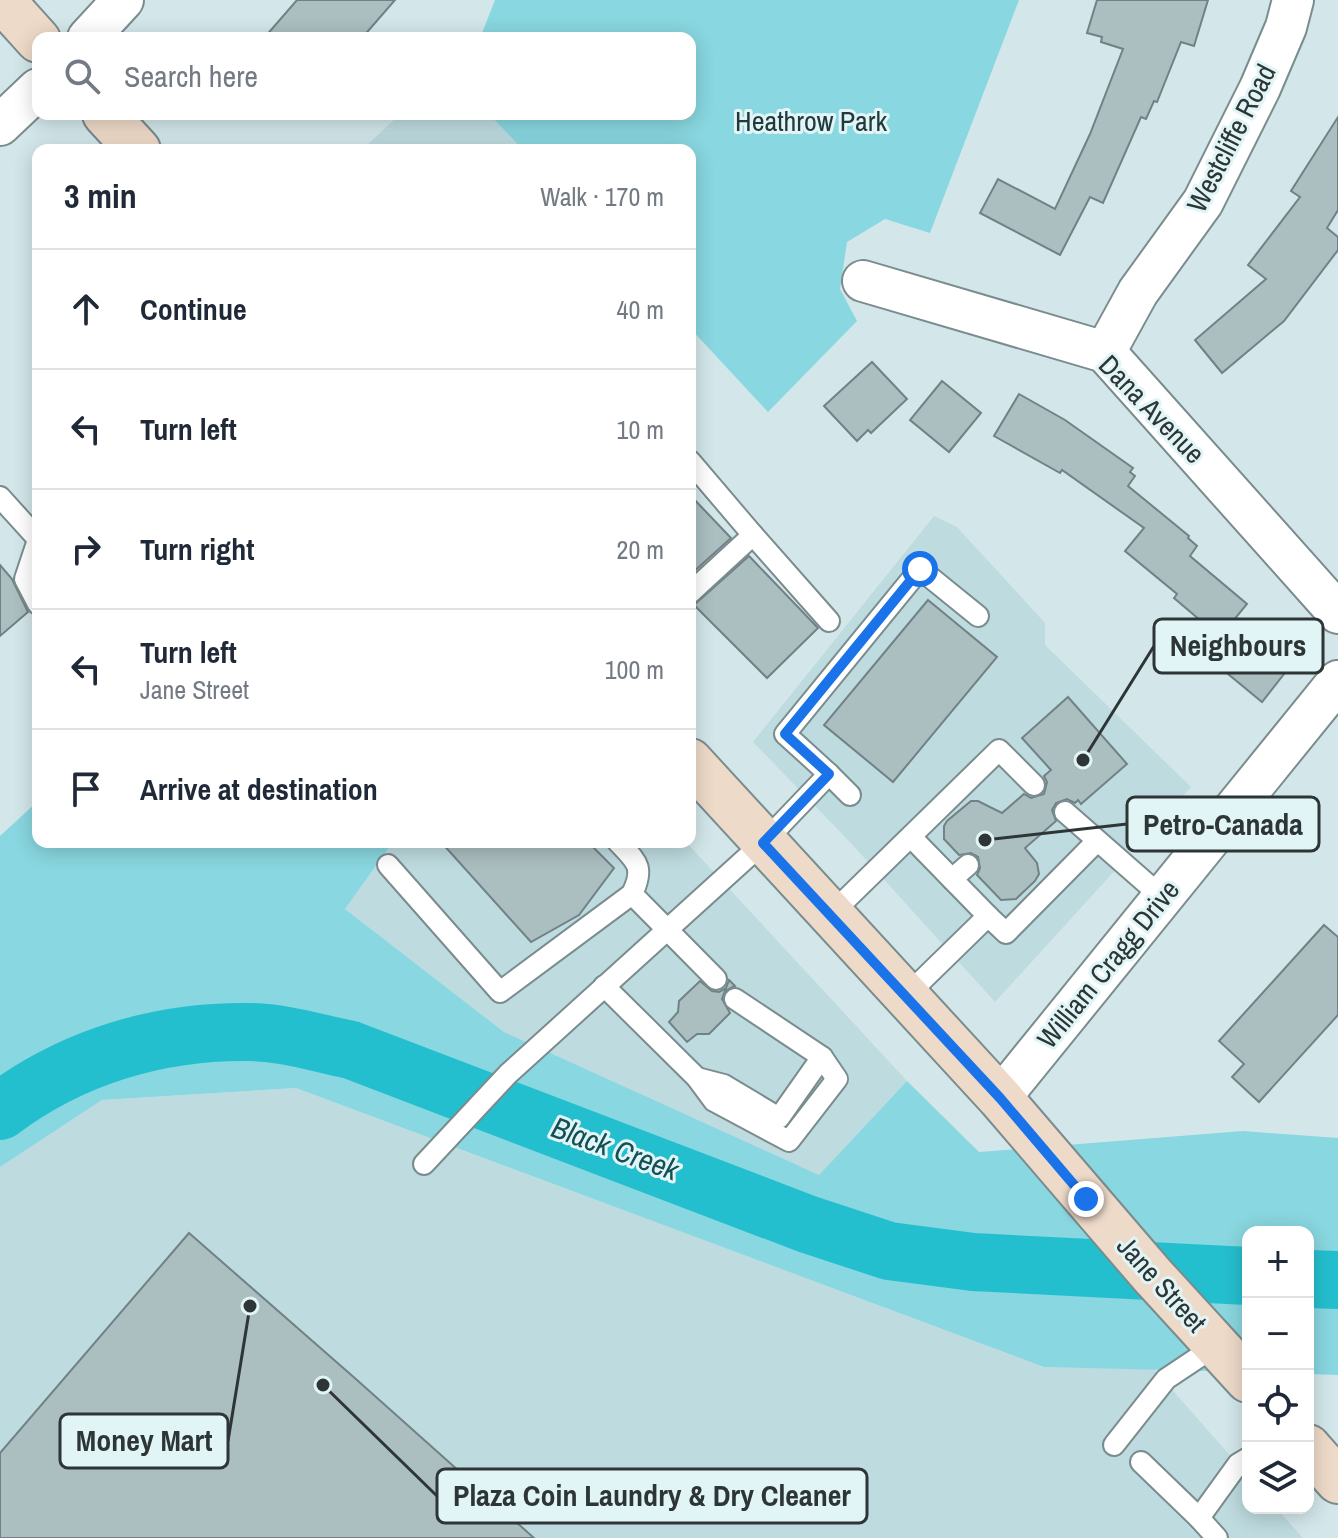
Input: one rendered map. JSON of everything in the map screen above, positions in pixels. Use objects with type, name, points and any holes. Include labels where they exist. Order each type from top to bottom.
[{"type":"main road","points":[[2,0],[32,33]]},
{"type":"main road","points":[[110,120],[132,144]]},
{"type":"main road","name":"Jane Street","points":[[696,768],[1000,1098],[1242,1373]]},
{"type":"main road","points":[[1314,1454],[1338,1481]]},
{"type":"street","points":[[94,32],[123,0]]},
{"type":"street","name":"Westcliffe Road","points":[[1105,352],[1138,292],[1203,202],[1260,88],[1286,27],[1293,0]]},
{"type":"street","points":[[0,125],[32,95]]},
{"type":"street","name":"Dana Avenue","points":[[863,281],[1105,352],[1338,613]]},
{"type":"street","name":"William Cragg Drive","points":[[1000,1098],[1338,681]]},
{"type":"lane","points":[[696,468],[829,621]]},
{"type":"lane","points":[[0,497],[32,532]]},
{"type":"lane","points":[[696,587],[753,535]]},
{"type":"lane","points":[[32,557],[25,579],[32,592]]},
{"type":"lane","points":[[850,795],[785,734],[920,569],[978,616]]},
{"type":"lane","points":[[830,915],[999,750],[1034,785]]},
{"type":"lane","points":[[424,1164],[508,1074],[763,843],[829,774]]},
{"type":"lane","points":[[1065,812],[1162,897]]},
{"type":"lane","points":[[911,837],[960,872],[988,916],[1006,933],[1096,842]]},
{"type":"lane","points":[[388,865],[500,992],[632,894],[639,879],[637,862],[624,848]]},
{"type":"lane","points":[[632,894],[716,979]]},
{"type":"lane","points":[[906,996],[988,916]]},
{"type":"lane","points":[[604,986],[697,1078],[724,1085],[779,1118],[822,1057],[735,999]]},
{"type":"lane","points":[[1114,1445],[1166,1379],[1217,1345]]},
{"type":"lane","points":[[1141,1462],[1196,1528],[1217,1538]]},
{"type":"lane","points":[[1196,1528],[1242,1462]]},
{"type":"shaded area","points":[[394,120],[495,120],[517,144],[368,144]]},
{"type":"shaded area","points":[[934,516],[957,527],[1045,623],[1045,645],[1191,787],[995,1002],[849,841],[753,742]]},
{"type":"shaded area","points":[[389,848],[692,848],[907,1081],[819,1175],[504,1032],[345,909]]},
{"type":"shaded area","points":[[296,1088],[1044,1367],[1154,1369],[1242,1469],[1242,1514],[1281,1514],[1303,1538],[0,1538],[0,1167],[102,1100]]},
{"type":"green space","name":"Heathrow Park","points":[[495,0],[1019,0],[930,233],[885,219],[847,242],[840,289],[857,321],[768,412],[696,334],[696,144],[517,144],[495,120],[696,120],[696,32],[482,32]]},
{"type":"green space","points":[[32,807],[32,848],[389,848],[345,909],[504,1032],[819,1175],[907,1081],[979,1152],[1243,1131],[1338,1138],[1338,1375],[1314,1374],[1314,1226],[1242,1226],[1242,1372],[1044,1367],[296,1088],[102,1100],[0,1167],[0,836]]},
{"type":"building","points":[[297,0],[395,0],[367,32],[269,32]]},
{"type":"building","points":[[1097,0],[1208,0],[1194,46],[1181,42],[1157,102],[1154,101],[1146,119],[1141,117],[1103,203],[1090,197],[1060,255],[980,213],[998,179],[1055,209],[1090,134],[1123,49],[1101,42],[1102,37],[1087,33]]},
{"type":"building","points":[[1338,117],[1338,210],[1327,228],[1338,237],[1338,250],[1284,321],[1222,373],[1195,340],[1266,279],[1248,265],[1300,197],[1291,191]]},
{"type":"building","points":[[872,362],[907,399],[871,433],[868,430],[857,441],[824,406]]},
{"type":"building","points":[[942,381],[981,413],[949,452],[910,420]]},
{"type":"building","points":[[1019,394],[1065,420],[1133,468],[1130,472],[1135,476],[1128,486],[1189,536],[1197,546],[1190,556],[1247,604],[1220,637],[1174,598],[1177,594],[1125,551],[1144,528],[1062,470],[1060,473],[994,436]]},
{"type":"building","points":[[696,501],[731,538],[696,570]]},
{"type":"building","points":[[749,556],[818,628],[767,678],[696,607],[696,603]]},
{"type":"building","points":[[0,565],[12,579],[28,612],[0,636]]},
{"type":"building","points":[[928,600],[997,657],[893,782],[824,725]]},
{"type":"building","points":[[1243,632],[1288,669],[1262,702],[1216,664]]},
{"type":"building","points":[[1068,697],[1127,764],[1081,804],[1078,800],[1075,803],[1067,799],[1056,803],[1052,810],[1056,821],[1025,848],[1037,863],[1039,874],[1016,899],[1001,900],[977,875],[980,868],[978,857],[971,853],[959,855],[944,839],[944,826],[971,801],[978,801],[1002,813],[1024,794],[1031,798],[1044,794],[1047,782],[1044,776],[1051,770],[1022,738]]},
{"type":"building","points":[[446,848],[594,848],[614,868],[579,915],[531,942]]},
{"type":"building","points":[[1324,925],[1338,937],[1338,1015],[1259,1102],[1232,1077],[1244,1064],[1219,1041]]},
{"type":"building","points":[[729,980],[735,986],[725,991],[722,999],[730,1013],[709,1034],[697,1034],[687,1042],[669,1022],[678,1012],[679,1001],[700,981],[712,991],[719,992],[726,988]]},
{"type":"building","points":[[189,1233],[534,1538],[0,1538],[0,1453]]},
{"type":"waterway","name":"Black Creek","points":[[0,1111],[56,1076],[86,1062],[149,1042],[214,1033],[274,1034],[351,1050],[807,1224],[889,1251],[973,1262],[1242,1276]]},
{"type":"waterway","name":"Black Creek","points":[[1314,1279],[1338,1280]]},
{"type":"place","name":"Neighbours","points":[[1083,760]]},
{"type":"place","name":"Petro-Canada","points":[[985,840]]},
{"type":"place","name":"Money Mart","points":[[250,1306]]},
{"type":"place","name":"Plaza Coin Laundry & Dry Cleaner","points":[[323,1385]]},
{"type":"route","points":[[920,569],[785,734],[829,774],[763,843],[1000,1098],[1086,1199]]}]
